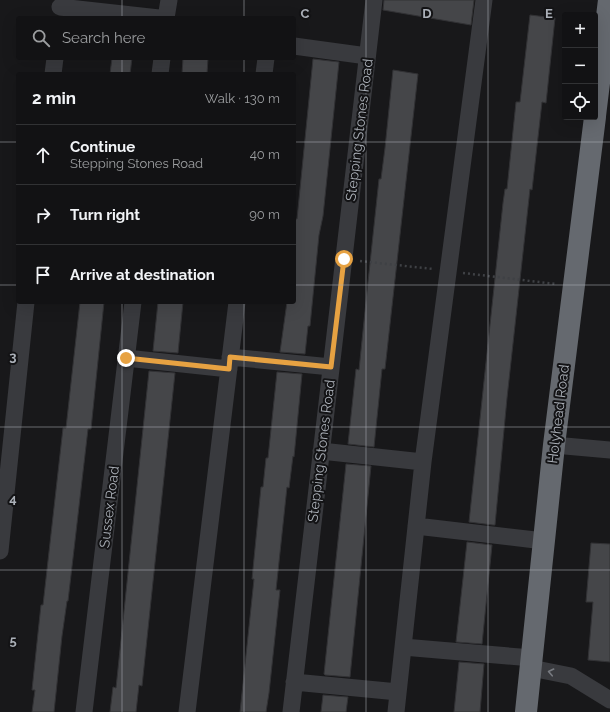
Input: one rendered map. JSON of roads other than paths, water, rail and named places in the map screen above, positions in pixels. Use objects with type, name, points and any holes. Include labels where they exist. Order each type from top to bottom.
[{"type":"highway","name":"Holyhead Road","points":[[598,84],[605,1]]},
{"type":"highway","name":"Holyhead Road","points":[[526,712],[554,445],[595,120]]},
{"type":"street","points":[[166,16],[169,0]]},
{"type":"street","name":"Stepping Stones Road","points":[[291,712],[374,0]]},
{"type":"street","points":[[396,712],[423,462],[484,0]]},
{"type":"street","points":[[60,8],[139,16]]},
{"type":"street","points":[[296,46],[368,56]]},
{"type":"street","points":[[53,72],[55,60]]},
{"type":"street","points":[[160,72],[162,60]]},
{"type":"street","points":[[264,72],[266,60]]},
{"type":"street","points":[[0,551],[26,304]]},
{"type":"street","name":"Sussex Road","points":[[84,712],[133,304]]},
{"type":"street","points":[[187,712],[237,304]]},
{"type":"street","points":[[126,358],[331,367]]},
{"type":"street","points":[[554,445],[610,450]]},
{"type":"street","points":[[321,451],[423,462]]},
{"type":"street","points":[[416,526],[544,541]]},
{"type":"street","points":[[403,647],[532,663],[571,676],[610,700]]},
{"type":"street","points":[[294,682],[398,692]]}]
